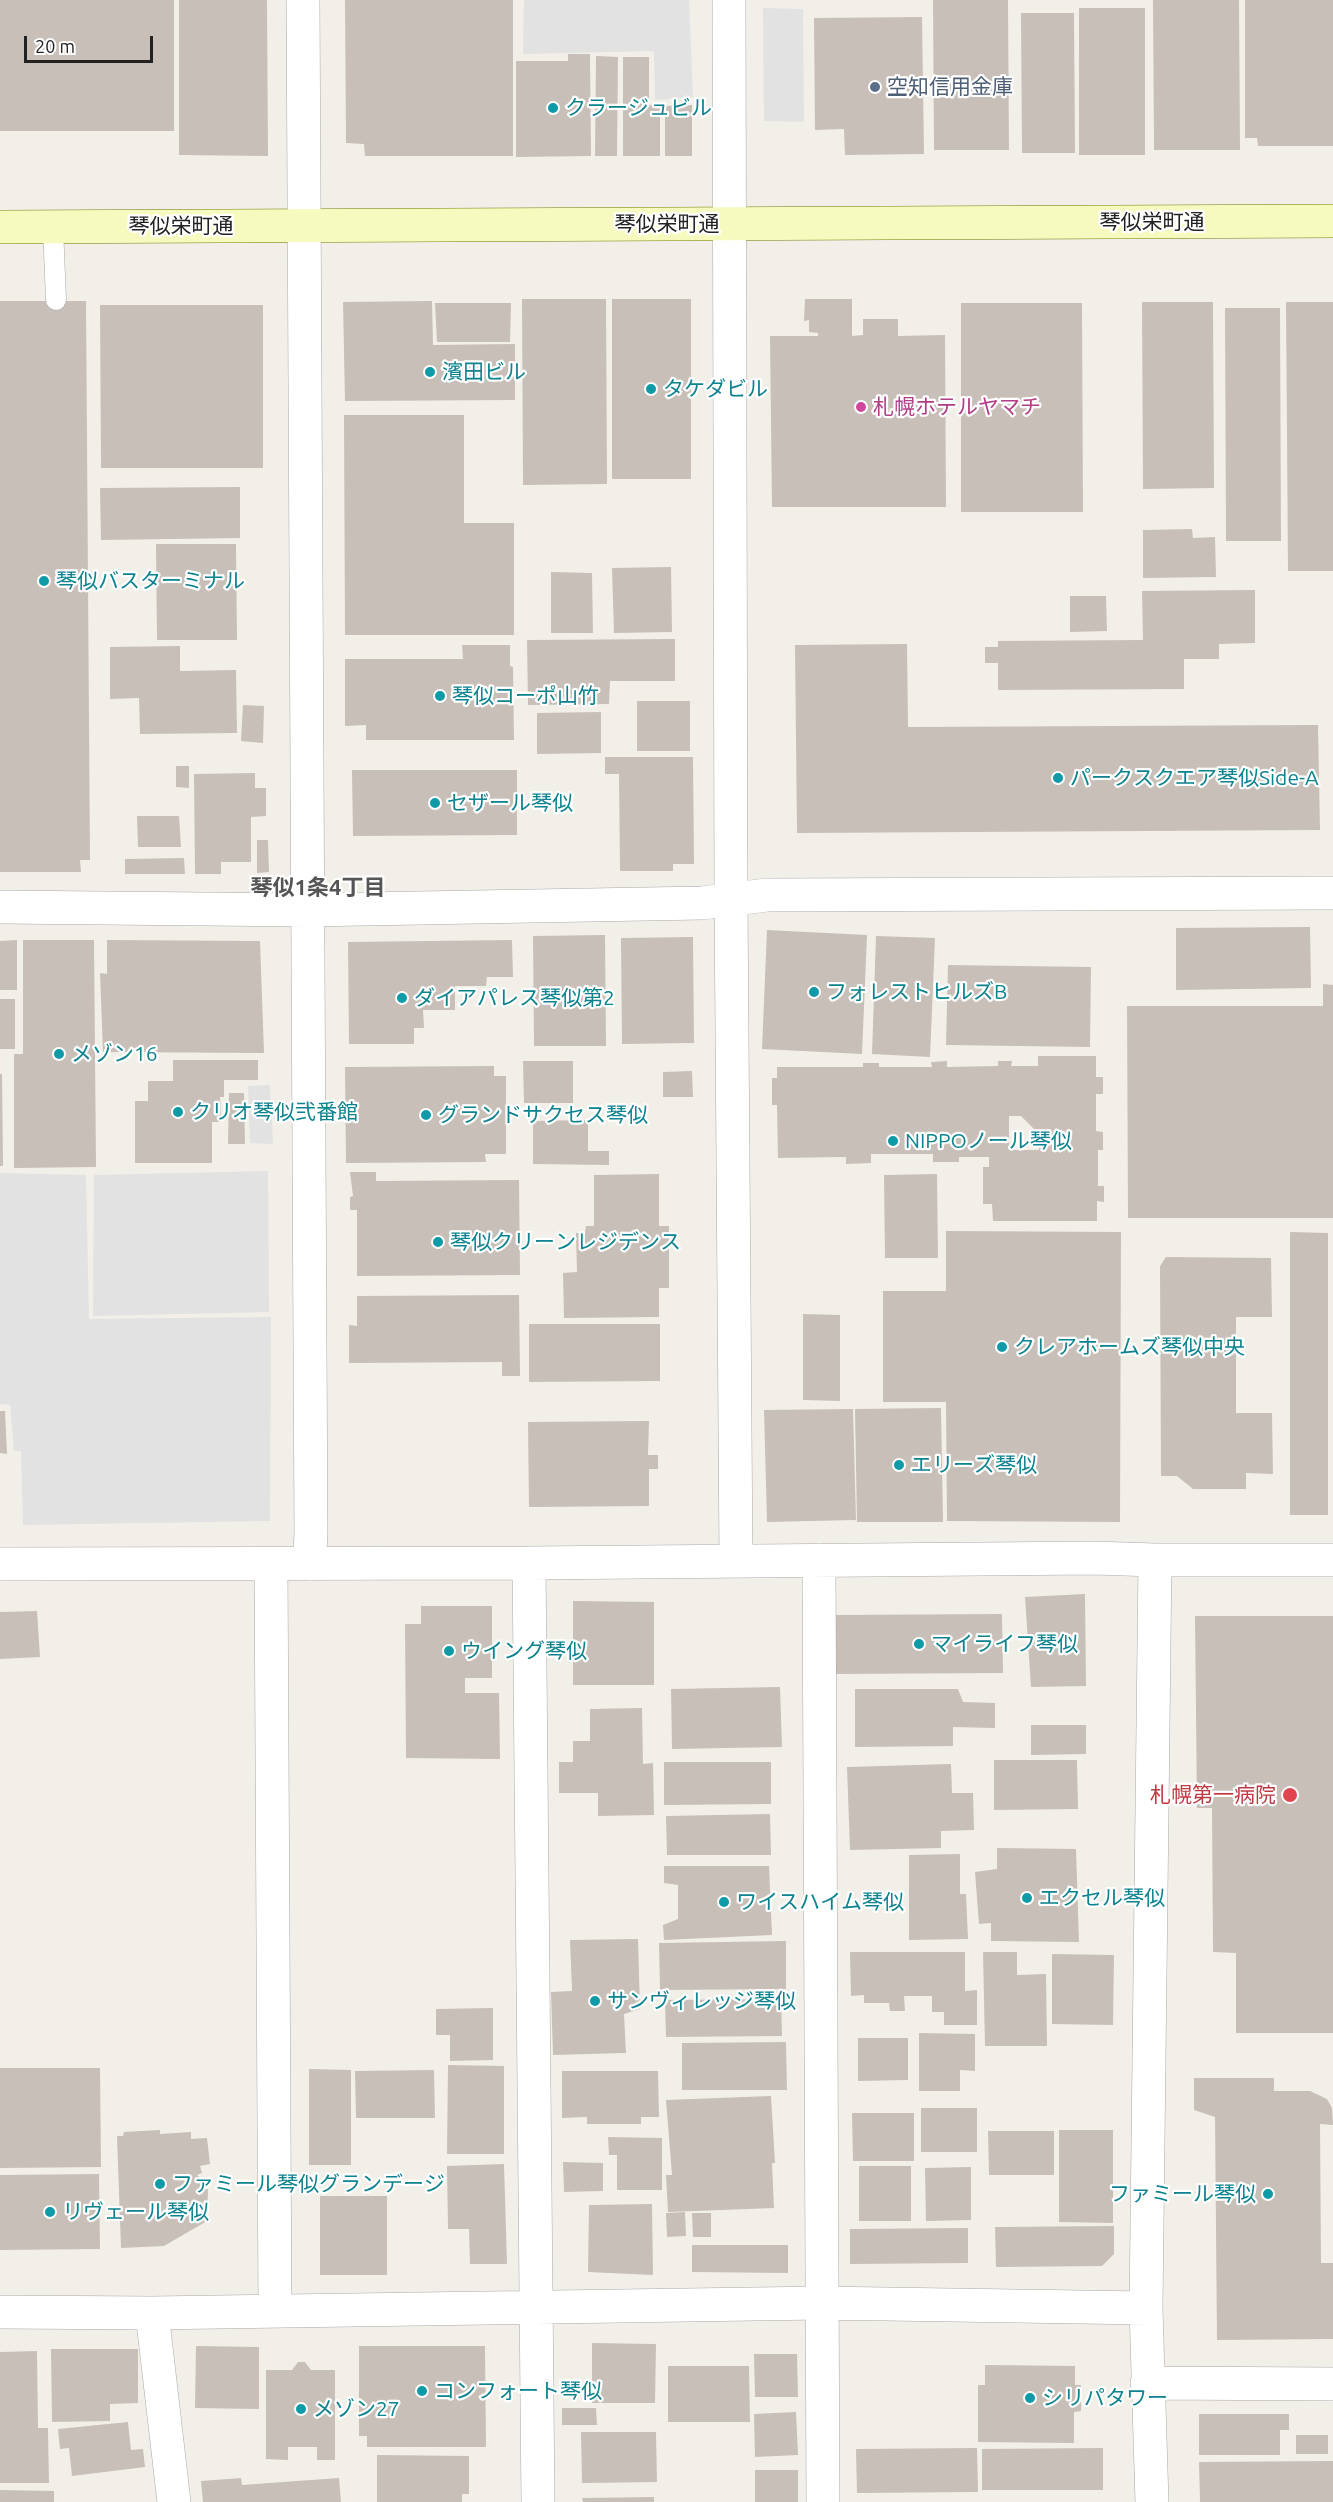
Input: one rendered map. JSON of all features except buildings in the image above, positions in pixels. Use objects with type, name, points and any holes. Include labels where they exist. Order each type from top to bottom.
[{"type":"main road","name":"琴似栄町通","points":[[0,227],[1333,221]]},
{"type":"street","points":[[303,0],[311,1522],[309,1564]]},
{"type":"street","points":[[729,0],[730,900],[736,1560]]},
{"type":"street","points":[[0,908],[307,910],[702,903],[767,895],[1333,893]]},
{"type":"street","points":[[0,1564],[529,1563],[1094,1557],[1155,1560],[1333,1560]]},
{"type":"street","points":[[819,1560],[823,2502]]},
{"type":"street","points":[[1152,2502],[1146,2308],[1155,1560]]},
{"type":"street","points":[[529,1563],[538,2308],[538,2502]]},
{"type":"street","points":[[271,1564],[275,2311]]},
{"type":"street","points":[[0,2312],[152,2313],[821,2303],[1146,2308]]},
{"type":"street","points":[[152,2313],[174,2502]]},
{"type":"street","points":[[1147,2383],[1333,2384]]},
{"type":"lane","points":[[53,227],[56,300]]},
{"type":"shaded area","points":[[524,0],[689,0],[693,97],[655,100],[654,51],[523,54]]},
{"type":"shaded area","points":[[763,8],[803,9],[804,122],[764,121]]},
{"type":"shaded area","points":[[270,1085],[273,1144],[250,1143],[248,1086]]},
{"type":"shaded area","points":[[268,1171],[269,1312],[93,1316],[94,1175]]},
{"type":"shaded area","points":[[0,1173],[86,1175],[89,1319],[271,1317],[270,1521],[23,1525],[21,1451],[14,1451],[10,1405],[0,1404]]},
{"type":"place","name":"空知信用金庫","points":[[875,87]]},
{"type":"place","name":"クラージュビル","points":[[553,108]]},
{"type":"place","name":"濱田ビル","points":[[430,372]]},
{"type":"place","name":"タケダビル","points":[[651,389]]},
{"type":"place","name":"札幌ホテルヤマチ","points":[[861,407]]},
{"type":"place","name":"琴似バスターミナル","points":[[44,581]]},
{"type":"place","name":"琴似コーポ山竹","points":[[440,696]]},
{"type":"place","name":"パークスクエア琴似Side-A","points":[[1058,778]]},
{"type":"place","name":"セザール琴似","points":[[435,803]]},
{"type":"place","name":"フォレストヒルズB","points":[[814,992]]},
{"type":"place","name":"ダイアパレス琴似第2","points":[[402,998]]},
{"type":"place","name":"メゾン16","points":[[59,1054]]},
{"type":"place","name":"クリオ琴似弐番館","points":[[178,1112]]},
{"type":"place","name":"グランドサクセス琴似","points":[[426,1115]]},
{"type":"place","name":"NIPPOノール琴似","points":[[893,1141]]},
{"type":"place","name":"琴似クリーンレジデンス","points":[[438,1242]]},
{"type":"place","name":"クレアホームズ琴似中央","points":[[1002,1347]]},
{"type":"place","name":"エリーズ琴似","points":[[899,1465]]},
{"type":"place","name":"マイライフ琴似","points":[[919,1644]]},
{"type":"place","name":"ウイング琴似","points":[[449,1651]]},
{"type":"place","name":"札幌第一病院","points":[[1290,1795]]},
{"type":"place","name":"エクセル琴似","points":[[1027,1898]]},
{"type":"place","name":"ワイスハイム琴似","points":[[724,1902]]},
{"type":"place","name":"サンヴィレッジ琴似","points":[[595,2001]]},
{"type":"place","name":"ファミール琴似グランデージ","points":[[160,2184]]},
{"type":"place","name":"ファミール琴似","points":[[1268,2194]]},
{"type":"place","name":"リヴェール琴似","points":[[50,2212]]},
{"type":"place","name":"コンフォート琴似","points":[[422,2391]]},
{"type":"place","name":"シリパタワー","points":[[1030,2398]]},
{"type":"place","name":"メゾン27","points":[[301,2409]]},
{"type":"district","name":"琴似1条4丁目","points":[[318,888]]}]
